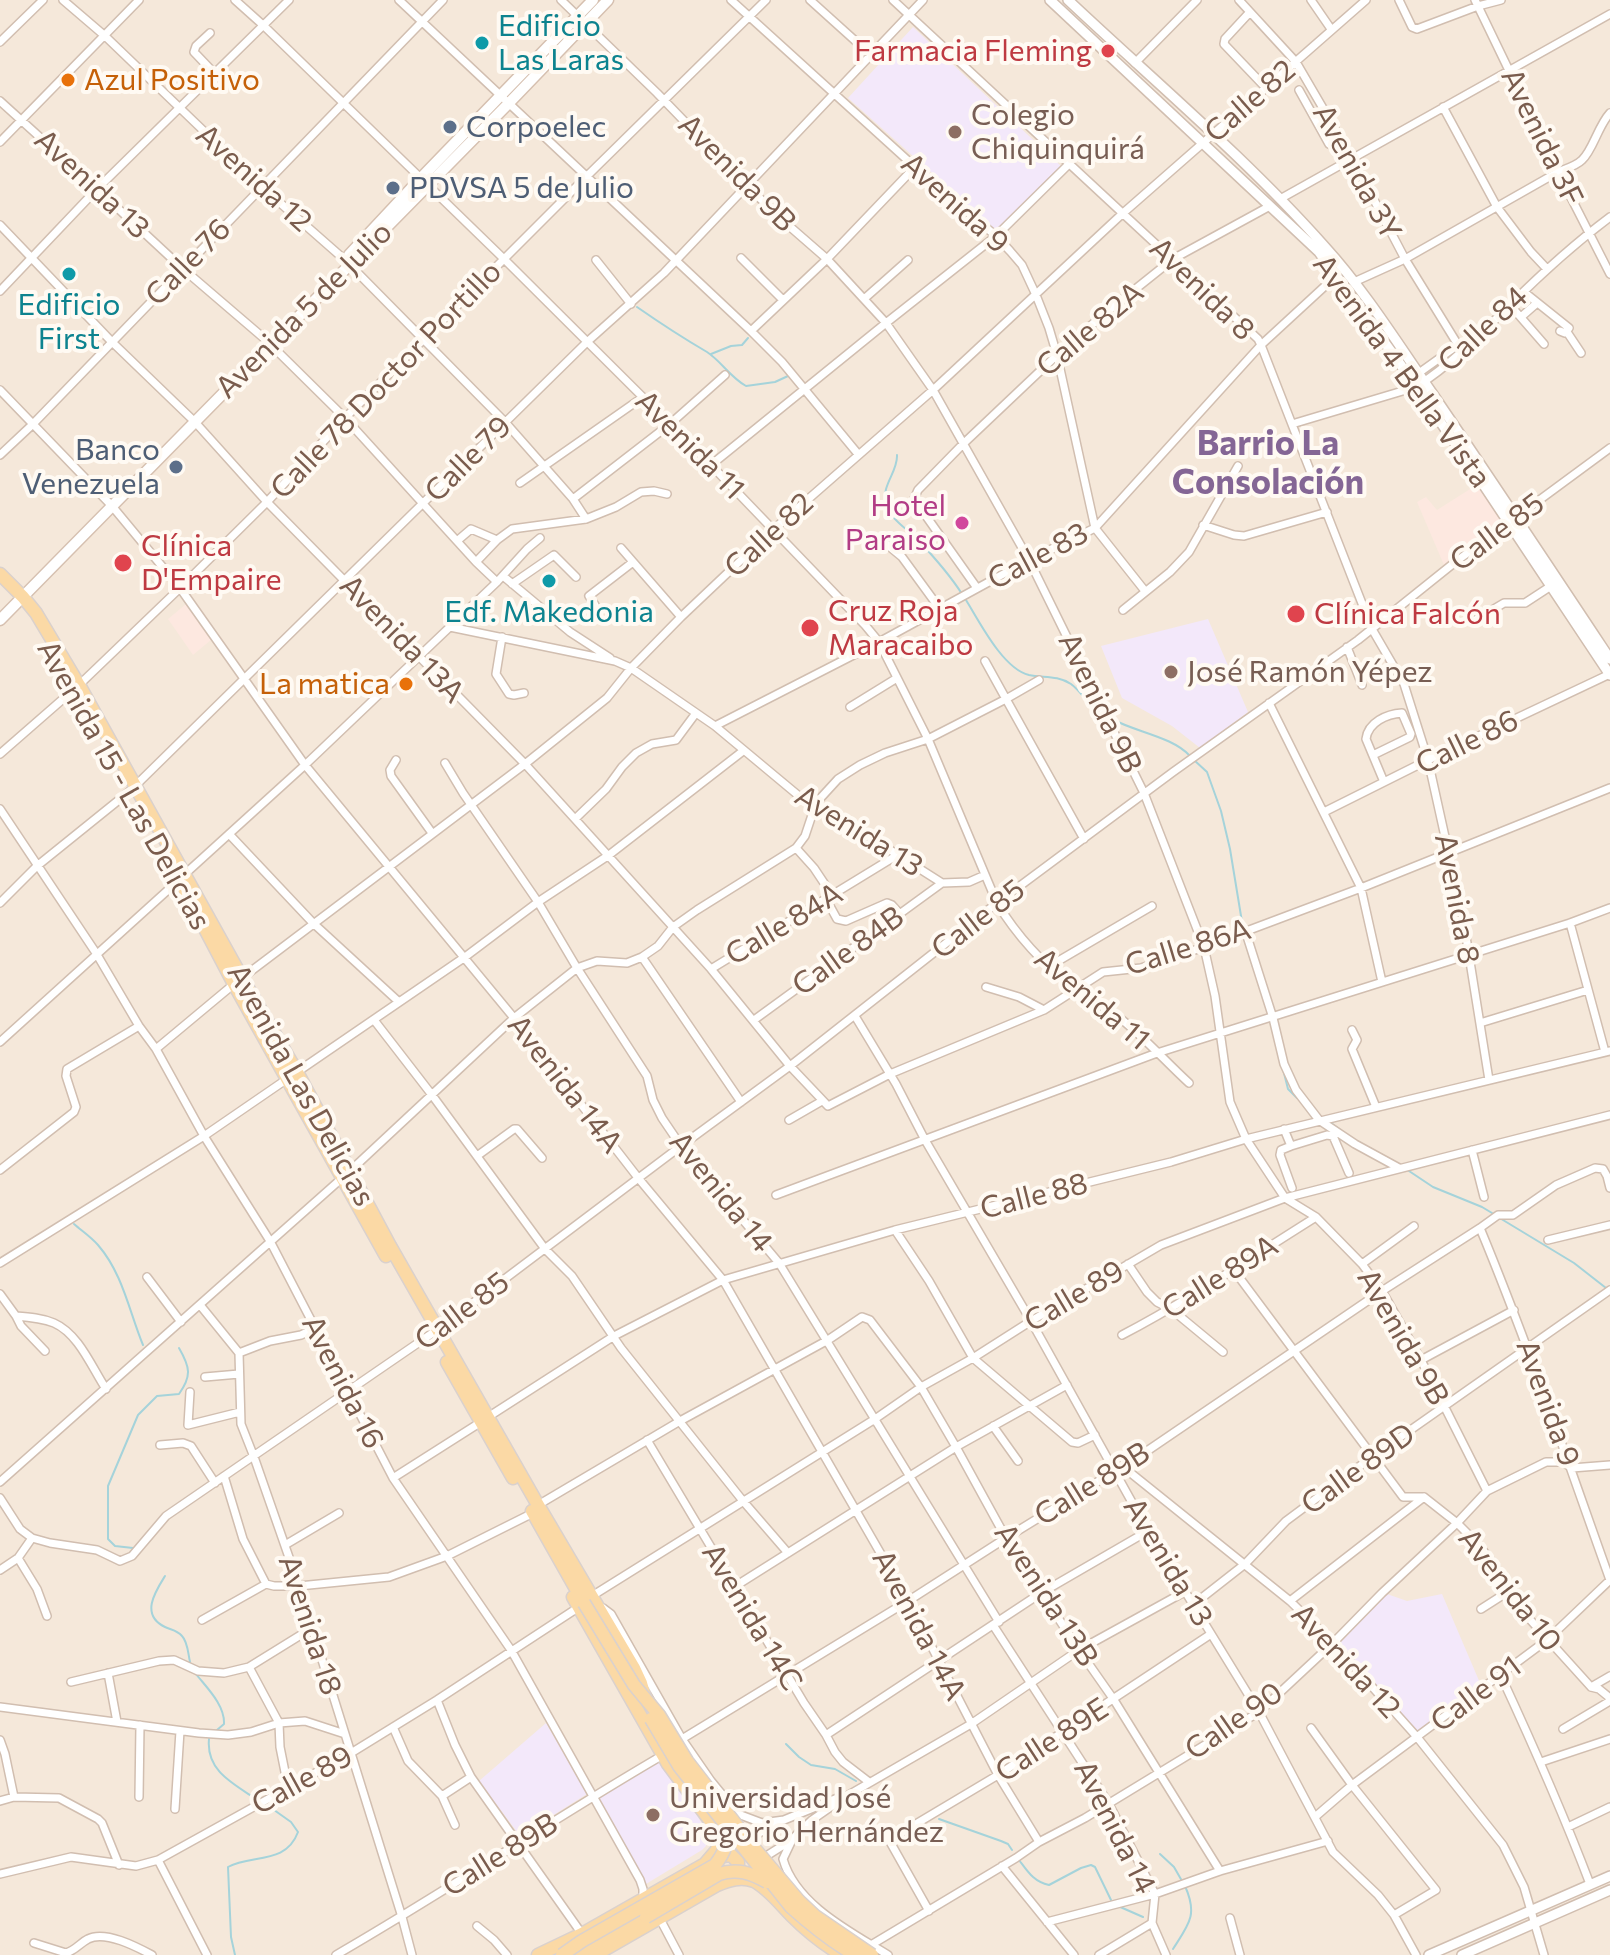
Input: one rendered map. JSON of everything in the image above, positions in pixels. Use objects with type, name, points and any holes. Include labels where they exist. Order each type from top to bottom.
[{"type":"main road","name":"Avenida 5 de Julio","points":[[423,182],[508,104],[582,20],[593,0]]},
{"type":"main road","name":"Avenida 5 de Julio","points":[[0,620],[110,503],[347,262],[500,96],[608,0]]},
{"type":"main road","points":[[0,574],[19,597]]},
{"type":"main road","name":"Avenida 15 - Las Delicias","points":[[0,583],[19,597],[76,688],[434,1332],[536,1509],[546,1535],[587,1602]]},
{"type":"main road","name":"Avenida 5 de Julio","points":[[0,610],[19,597]]},
{"type":"main road","points":[[536,1509],[634,1685],[659,1715],[687,1761],[799,1901],[815,1916],[872,1950]]},
{"type":"main road","points":[[587,1602],[641,1683],[651,1719],[679,1766],[773,1886],[810,1924],[836,1945],[855,1955]]},
{"type":"main road","points":[[538,1955],[582,1934],[705,1864],[717,1850],[719,1840],[717,1830],[663,1755],[587,1602]]},
{"type":"main road","points":[[562,1955],[715,1865],[727,1847],[725,1826]]},
{"type":"main road","points":[[595,1955],[728,1880],[738,1870],[735,1858],[726,1855],[712,1858]]},
{"type":"main road","points":[[570,1955],[585,1950],[729,1870],[755,1875],[773,1886]]},
{"type":"main road","points":[[728,1880],[743,1878],[767,1889],[808,1932],[842,1955]]},
{"type":"street","points":[[0,42],[43,0]]},
{"type":"street","name":"Avenida 12","points":[[63,0],[105,36],[262,187],[347,262],[505,422],[573,499],[586,519]]},
{"type":"street","points":[[0,142],[139,0]]},
{"type":"street","name":"Avenida 11","points":[[235,0],[643,397],[774,529],[879,642],[928,739],[997,903],[1048,967],[1119,1018],[1189,1083]]},
{"type":"street","points":[[0,291],[97,189],[289,0]]},
{"type":"street","points":[[399,0],[751,331],[782,362],[858,454]]},
{"type":"street","name":"Calle 76","points":[[0,455],[443,0]]},
{"type":"street","name":"Avenida 9B","points":[[561,0],[665,100],[748,187],[827,259],[886,323],[933,390],[1029,560],[1144,793],[1204,947],[1221,1032],[1230,1102],[1246,1139],[1285,1198],[1316,1217],[1362,1264],[1382,1291],[1421,1360],[1487,1491]]},
{"type":"street","name":"Avenida 9","points":[[731,0],[996,236],[1022,265],[1057,355],[1095,528],[1145,591]]},
{"type":"street","name":"Calle 78 Doctor Portillo","points":[[0,754],[76,688],[180,588],[267,502],[345,418],[766,0]]},
{"type":"street","points":[[810,0],[871,55]]},
{"type":"street","name":"Avenida 8","points":[[893,0],[1258,339],[1372,629],[1402,680],[1428,760],[1450,853],[1489,1080]]},
{"type":"street","name":"Calle 79","points":[[0,903],[37,866],[133,788],[587,342],[675,261],[923,0]]},
{"type":"street","name":"Avenida 4 Bella Vista","points":[[1050,0],[1319,252],[1417,380]]},
{"type":"street","name":"Avenida 4 Bella Vista","points":[[1068,0],[1280,199],[1327,248],[1354,282],[1417,380],[1610,659]]},
{"type":"street","points":[[1135,63],[1197,0]]},
{"type":"street","name":"Avenida 3Y","points":[[1239,0],[1296,62],[1345,145],[1405,259],[1460,349]]},
{"type":"street","points":[[1311,0],[1331,29]]},
{"type":"street","name":"Calle 82","points":[[156,1049],[238,981],[525,764],[607,698],[631,668],[681,617],[774,529],[933,390],[1202,142],[1366,0]]},
{"type":"street","points":[[1399,0],[1412,27],[1417,29],[1476,3],[1501,0]]},
{"type":"street","name":"Avenida 3F","points":[[1476,3],[1610,274]]},
{"type":"street","points":[[1250,12],[1224,44],[1266,88]]},
{"type":"street","points":[[1280,199],[1610,14]]},
{"type":"street","points":[[210,33],[194,52],[215,74]]},
{"type":"street","points":[[1299,90],[1329,144],[1345,145]]},
{"type":"street","name":"Avenida 13","points":[[0,101],[182,268],[268,342],[345,418],[476,562],[512,584],[570,632],[631,668],[715,726],[799,796],[816,803],[942,883],[969,882],[985,875]]},
{"type":"street","points":[[1443,107],[1497,207],[1547,269]]},
{"type":"street","points":[[1354,282],[1405,259],[1583,160],[1610,113]]},
{"type":"street","points":[[711,465],[996,236],[1069,164]]},
{"type":"street","points":[[751,331],[827,259],[915,167]]},
{"type":"street","name":"Calle 82A","points":[[977,588],[914,499],[918,490],[1057,355],[1103,315],[1173,259],[1270,206]]},
{"type":"street","name":"Calle 84","points":[[1292,424],[1417,380],[1460,349],[1547,269],[1610,217]]},
{"type":"street","name":"Avenida 13A","points":[[0,225],[525,764],[711,969],[790,1066]]},
{"type":"street","points":[[741,258],[783,300]]},
{"type":"street","points":[[596,260],[631,304]]},
{"type":"street","points":[[864,299],[908,260]]},
{"type":"street","name":"Calle 83","points":[[715,726],[1095,528],[1261,345],[1337,275]]},
{"type":"street","points":[[1524,292],[1568,327],[1564,332],[1581,353]]},
{"type":"street","points":[[1521,317],[1537,303]]},
{"type":"street","points":[[1510,305],[1544,344]]},
{"type":"street","points":[[573,499],[670,424],[725,375]]},
{"type":"street","name":"Avenida 14A","points":[[0,390],[110,503],[180,588],[305,765],[465,957],[639,1179],[723,1280],[908,1601],[998,1775],[1039,1842]]},
{"type":"street","points":[[520,483],[643,397]]},
{"type":"street","name":"Calle 85","points":[[32,1538],[97,1550],[120,1561],[132,1556],[166,1516],[434,1332],[790,1066],[997,903],[1372,629],[1512,519],[1610,448]]},
{"type":"street","points":[[1123,610],[1170,572],[1189,552],[1238,466]]},
{"type":"street","points":[[476,562],[512,529],[586,519],[616,507],[641,492],[667,494]]},
{"type":"street","points":[[1203,525],[1244,536],[1327,512]]},
{"type":"street","name":"Avenida 4 Bella Vista","points":[[1512,519],[1551,586],[1610,675]]},
{"type":"street","points":[[457,541],[471,529],[497,540]]},
{"type":"street","points":[[0,1042],[305,765],[540,538]]},
{"type":"street","points":[[885,543],[902,557],[940,609]]},
{"type":"street","points":[[621,548],[681,617]]},
{"type":"street","points":[[512,584],[554,555],[576,577]]},
{"type":"street","points":[[595,605],[589,596],[633,562]]},
{"type":"street","points":[[1472,622],[1504,603],[1525,603],[1551,586]]},
{"type":"street","points":[[450,627],[615,661]]},
{"type":"street","points":[[502,637],[496,674],[509,694],[524,693]]},
{"type":"street","points":[[1347,647],[1362,685]]},
{"type":"street","points":[[985,661],[1084,839]]},
{"type":"street","name":"Calle 86","points":[[1324,812],[1610,675]]},
{"type":"street","points":[[850,707],[897,678]]},
{"type":"street","points":[[0,1482],[346,1174],[514,1018],[577,968],[597,961],[627,963],[642,957],[658,946],[673,927],[697,910],[796,848],[805,836],[816,803],[838,779],[885,753],[928,739],[1039,680]]},
{"type":"street","points":[[1269,703],[1361,888],[1382,982]]},
{"type":"street","points":[[575,819],[606,789],[636,753],[652,744],[676,740],[696,713]]},
{"type":"street","points":[[1373,755],[1410,737],[1402,713],[1376,722],[1367,732],[1366,739],[1384,782]]},
{"type":"street","points":[[0,1263],[204,1136],[374,1020],[609,855],[743,751]]},
{"type":"street","points":[[396,760],[390,770],[391,776],[432,833]]},
{"type":"street","name":"Avenida 14","points":[[445,763],[538,902],[647,1076],[653,1100],[662,1118],[681,1146],[779,1263],[910,1475],[1032,1684],[1109,1804],[1155,1894],[1152,1923],[1166,1955]]},
{"type":"street","name":"Calle 86A","points":[[822,1101],[830,1106],[890,1074],[1044,1010],[1103,972],[1141,968],[1204,947],[1610,788]]},
{"type":"street","name":"Avenida 16","points":[[0,809],[96,953],[270,1241],[393,1478],[511,1650],[640,1880],[643,1899]]},
{"type":"street","points":[[229,834],[313,923],[399,1002]]},
{"type":"street","points":[[796,848],[814,868],[837,919],[846,921],[887,903],[900,914]]},
{"type":"street","name":"Calle 84A","points":[[711,969],[899,854]]},
{"type":"street","name":"Calle 84B","points":[[754,1020],[942,883]]},
{"type":"street","points":[[1048,967],[1152,906]]},
{"type":"street","points":[[776,1195],[1157,1053],[1610,908]]},
{"type":"street","points":[[1570,923],[1608,1051]]},
{"type":"street","points":[[1245,930],[1289,1076],[1296,1090],[1319,1120],[1399,1168]]},
{"type":"street","points":[[642,957],[741,1102]]},
{"type":"street","points":[[986,987],[1019,997],[1044,1010]]},
{"type":"street","points":[[1480,1023],[1588,990]]},
{"type":"street","name":"Avenida 13","points":[[855,1016],[1148,1531],[1259,1712],[1315,1817]]},
{"type":"street","points":[[374,1020],[545,1249],[572,1276],[621,1348],[788,1553]]},
{"type":"street","points":[[0,1026],[8,1035]]},
{"type":"street","points":[[0,1170],[74,1112],[76,1107],[66,1076],[67,1069],[139,1026]]},
{"type":"street","points":[[1352,1030],[1357,1040],[1352,1049],[1376,1107]]},
{"type":"street","name":"Calle 88","points":[[393,1478],[614,1336],[723,1280],[895,1230],[1171,1162],[1284,1129],[1608,1051]]},
{"type":"street","points":[[789,1120],[822,1101],[790,1066]]},
{"type":"street","name":"Calle 89","points":[[0,1874],[71,1857],[142,1866],[158,1860],[351,1753],[921,1387],[1161,1245],[1285,1198],[1610,1115]]},
{"type":"street","points":[[477,1156],[517,1129],[542,1158]]},
{"type":"street","points":[[1284,1129],[1291,1146]]},
{"type":"street","points":[[1292,1188],[1279,1152],[1327,1135],[1334,1139],[1349,1173]]},
{"type":"street","points":[[1472,1150],[1484,1197]]},
{"type":"street","name":"Calle 89B","points":[[682,1739],[1125,1466],[1498,1215],[1513,1215],[1556,1185],[1595,1168],[1606,1172],[1610,1188]]},
{"type":"street","name":"Calle 89A","points":[[1122,1335],[1171,1309],[1316,1217]]},
{"type":"street","points":[[1548,1240],[1610,1225]]},
{"type":"street","points":[[1362,1264],[1414,1226]]},
{"type":"street","name":"Avenida 9","points":[[1480,1228],[1514,1310],[1610,1580]]},
{"type":"street","points":[[895,1230],[929,1281],[973,1358],[1072,1442],[1078,1443],[1095,1435]]},
{"type":"street","points":[[1128,1264],[1157,1302],[1171,1309],[1223,1352]]},
{"type":"street","points":[[1233,1269],[1403,1497],[1424,1497]]},
{"type":"street","points":[[147,1277],[181,1322]]},
{"type":"street","name":"Calle 89D","points":[[1194,1604],[1245,1564],[1286,1521],[1610,1290]]},
{"type":"street","points":[[0,1294],[21,1326],[45,1351]]},
{"type":"street","points":[[200,1305],[239,1353],[316,1328]]},
{"type":"street","points":[[1421,1360],[1514,1310]]},
{"type":"street","points":[[16,1316],[56,1324],[70,1335],[106,1389]]},
{"type":"street","name":"Avenida 13B","points":[[828,1340],[862,1317],[870,1320],[921,1387],[1006,1538],[1114,1700],[1220,1871]]},
{"type":"street","points":[[202,1620],[266,1584],[299,1586],[389,1577],[447,1556],[536,1509],[647,1440],[828,1340]]},
{"type":"street","name":"Avenida 18","points":[[239,1353],[241,1424],[299,1586],[412,1955]]},
{"type":"street","points":[[205,1377],[239,1374]]},
{"type":"street","points":[[734,1587],[956,1447],[1067,1385]]},
{"type":"street","points":[[190,1392],[188,1425],[240,1412]]},
{"type":"street","points":[[993,1426],[1018,1461]]},
{"type":"street","name":"Avenida 14C","points":[[647,1440],[835,1752],[869,1782]]},
{"type":"street","points":[[160,1445],[183,1443],[191,1446],[215,1483]]},
{"type":"street","name":"Avenida 12","points":[[1109,1459],[1125,1466],[1245,1564],[1290,1601],[1333,1643],[1417,1737],[1503,1845],[1524,1887],[1531,1910]]},
{"type":"street","name":"Calle 90","points":[[872,1950],[1039,1842],[1109,1804],[1259,1712],[1487,1491],[1546,1462],[1563,1462],[1572,1468],[1610,1465]]},
{"type":"street","points":[[224,1476],[243,1539],[266,1584]]},
{"type":"street","points":[[1290,1601],[1424,1497]]},
{"type":"street","name":"Avenida 10","points":[[1424,1497],[1478,1544],[1496,1567],[1506,1593],[1591,1687],[1599,1689],[1610,1699]]},
{"type":"street","points":[[0,1498],[20,1529],[32,1538],[18,1558],[0,1570]]},
{"type":"street","points":[[285,1545],[339,1513]]},
{"type":"street","points":[[826,1735],[1041,1593],[1148,1531]]},
{"type":"street","points":[[18,1558],[37,1589],[47,1616]]},
{"type":"street","name":"Calle 91","points":[[1315,1817],[1352,1785],[1547,1640],[1610,1580]]},
{"type":"street","points":[[728,1880],[792,1840],[812,1820],[853,1792],[971,1724],[1079,1650],[1186,1591]]},
{"type":"street","points":[[1481,1609],[1506,1593]]},
{"type":"street","points":[[587,1602],[611,1614],[682,1739],[738,1814],[762,1823],[784,1820],[792,1825],[792,1840],[783,1859],[792,1880],[818,1908],[872,1950],[888,1955]]},
{"type":"street","points":[[71,1682],[174,1660],[198,1671],[224,1673],[249,1667],[312,1628]]},
{"type":"street","name":"Calle 89E","points":[[929,1911],[889,1840],[998,1775],[1211,1634]]},
{"type":"street","points":[[249,1667],[279,1723],[288,1787]]},
{"type":"street","points":[[108,1673],[117,1722]]},
{"type":"street","points":[[1501,1676],[1541,1762],[1590,1884]]},
{"type":"street","points":[[1591,1687],[1610,1676]]},
{"type":"street","points":[[1563,1729],[1610,1699]]},
{"type":"street","points":[[437,1700],[471,1777],[582,1934]]},
{"type":"street","points":[[0,1707],[228,1735],[279,1723],[305,1721],[345,1734]]},
{"type":"street","points":[[139,1797],[140,1725]]},
{"type":"street","points":[[393,1727],[408,1761],[442,1796],[455,1825]]},
{"type":"street","points":[[1311,1728],[1436,1890],[1394,1915]]},
{"type":"street","points":[[175,1809],[180,1731]]},
{"type":"street","points":[[1541,1762],[1610,1739]]},
{"type":"street","points":[[0,1740],[14,1797]]},
{"type":"street","name":"Calle 89B","points":[[336,1955],[402,1917],[593,1795],[663,1755]]},
{"type":"street","points":[[442,1796],[471,1777]]},
{"type":"street","points":[[712,1858],[784,1820],[853,1792]]},
{"type":"street","points":[[0,1801],[14,1797],[59,1798],[102,1823],[119,1865]]},
{"type":"street","points":[[1568,1827],[1610,1807]]},
{"type":"street","points":[[1315,1817],[1341,1861],[1378,1895],[1394,1915],[1416,1955]]},
{"type":"street","points":[[1047,1922],[1155,1894],[1220,1871],[1328,1841]]},
{"type":"street","points":[[158,1860],[207,1955]]},
{"type":"street","points":[[1002,1866],[1074,1955]]},
{"type":"street","points":[[1429,1955],[1610,1876]]},
{"type":"street","points":[[1462,1955],[1610,1890]]},
{"type":"street","points":[[1531,1910],[1544,1955]]},
{"type":"street","points":[[1230,1918],[1240,1955]]},
{"type":"street","points":[[660,1919],[679,1955]]},
{"type":"street","points":[[1099,1955],[1152,1923]]},
{"type":"street","points":[[477,1926],[507,1955]]},
{"type":"street","points":[[34,1943],[66,1953],[97,1935],[131,1944],[152,1955]]},
{"type":"shaded area","points":[[0,0],[1610,0],[1610,1955],[0,1955]]},
{"type":"shaded area","name":"Colegio Chiquinquirá","points":[[913,27],[1061,166],[999,233],[848,98]]},
{"type":"shaded area","points":[[1478,484],[1504,522],[1444,565],[1417,502],[1426,497],[1437,510]]},
{"type":"shaded area","points":[[186,604],[211,640],[193,655],[168,619]]},
{"type":"shaded area","name":"José Ramón Yépez","points":[[1208,619],[1248,712],[1200,748],[1172,726],[1122,698],[1101,646]]},
{"type":"shaded area","points":[[1387,1594],[1407,1601],[1442,1594],[1480,1683],[1418,1731],[1338,1645]]},
{"type":"shaded area","points":[[546,1723],[587,1794],[520,1836],[479,1781]]},
{"type":"shaded area","name":"Universidad José Gregorio Hernández","points":[[661,1760],[708,1833],[708,1839],[702,1850],[646,1884],[598,1797]]},
{"type":"waterway","points":[[637,307],[707,352],[746,386],[775,382],[788,376]]},
{"type":"waterway","points":[[711,354],[742,345],[748,338]]},
{"type":"waterway","points":[[897,455],[886,490],[888,509],[936,560],[962,594]]},
{"type":"waterway","points":[[966,600],[1010,664],[1029,675],[1066,681],[1102,714]]},
{"type":"waterway","points":[[1114,720],[1164,739],[1190,756]]},
{"type":"waterway","points":[[1194,760],[1207,772],[1221,811],[1243,928]]},
{"type":"waterway","points":[[1244,938],[1253,967]]},
{"type":"waterway","points":[[1283,1069],[1288,1089],[1297,1098]]},
{"type":"waterway","points":[[1331,1123],[1397,1163]]},
{"type":"waterway","points":[[1406,1169],[1433,1187],[1492,1213]]},
{"type":"waterway","points":[[1498,1217],[1574,1263],[1606,1288]]},
{"type":"waterway","points":[[74,1224],[98,1245],[114,1268],[143,1345]]},
{"type":"waterway","points":[[133,1548],[115,1546],[108,1539],[108,1486],[138,1415],[157,1396],[179,1394],[183,1388],[188,1371],[179,1348]]},
{"type":"waterway","points":[[165,1576],[157,1589],[151,1610],[157,1622],[182,1636],[190,1662]]},
{"type":"waterway","points":[[196,1674],[222,1710],[224,1724],[217,1730]]},
{"type":"waterway","points":[[209,1739],[211,1759],[221,1774],[253,1797]]},
{"type":"waterway","points":[[786,1744],[811,1765],[835,1769],[856,1781]]},
{"type":"waterway","points":[[235,1955],[231,1937],[228,1867],[277,1854],[285,1850],[298,1832],[291,1822],[267,1805]]},
{"type":"waterway","points":[[939,1819],[1001,1841],[1012,1850]]},
{"type":"waterway","points":[[1160,1854],[1174,1867],[1182,1881]]},
{"type":"waterway","points":[[1019,1860],[1035,1879],[1049,1885],[1091,1865],[1095,1867],[1111,1900]]},
{"type":"waterway","points":[[1173,1949],[1190,1919],[1191,1905],[1185,1886]]},
{"type":"waterway","points":[[1118,1906],[1143,1917]]},
{"type":"place","name":"Edificio Las Laras","points":[[482,43]]},
{"type":"place","name":"Farmacia Fleming","points":[[1108,51]]},
{"type":"place","name":"Azul Positivo","points":[[68,80]]},
{"type":"place","name":"Corpoelec","points":[[450,127]]},
{"type":"place","name":"Colegio Chiquinquirá","points":[[955,132]]},
{"type":"place","name":"PDVSA 5 de Julio","points":[[393,188]]},
{"type":"place","name":"Edificio First","points":[[69,274]]},
{"type":"place","name":"Banco Venezuela","points":[[176,467]]},
{"type":"place","name":"Hotel Paraiso","points":[[962,523]]},
{"type":"place","name":"Clínica D'Empaire","points":[[123,563]]},
{"type":"place","name":"Edf. Makedonia","points":[[549,581]]},
{"type":"place","name":"Clínica Falcón","points":[[1296,614]]},
{"type":"place","name":"Cruz Roja Maracaibo","points":[[810,628]]},
{"type":"place","name":"José Ramón Yépez","points":[[1171,672]]},
{"type":"place","name":"La matica","points":[[406,684]]},
{"type":"place","name":"Universidad José Gregorio Hernández","points":[[653,1815]]},
{"type":"district","name":"Barrio La Consolación","points":[[1268,464]]}]
